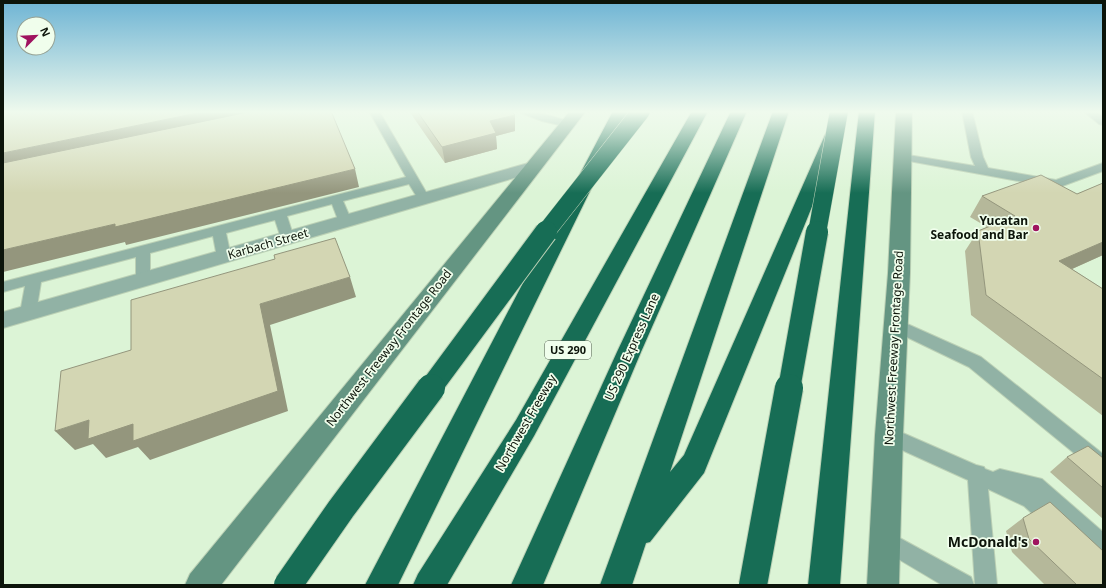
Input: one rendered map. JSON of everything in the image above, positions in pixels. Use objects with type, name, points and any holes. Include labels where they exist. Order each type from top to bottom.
[{"type":"highway","points":[[381,585],[607,138]]},
{"type":"highway","points":[[288,585],[340,509],[564,208],[619,138]]},
{"type":"highway","name":"Northwest Freeway","points":[[428,585],[525,428],[685,138]]},
{"type":"highway","name":"US 290 Express Lane","points":[[527,585],[629,352],[726,138]]},
{"type":"highway","points":[[616,585],[770,138]]},
{"type":"highway","points":[[630,543],[694,464],[831,138]]},
{"type":"highway","points":[[753,585],[834,138]]},
{"type":"highway","points":[[824,585],[865,138]]},
{"type":"main road","name":"Northwest Freeway Frontage Road","points":[[201,585],[556,138]]},
{"type":"main road","name":"Northwest Freeway Frontage Road","points":[[883,585],[889,434],[899,274],[903,138]]},
{"type":"street","name":"Karbach Street","points":[[3,320],[532,167]]},
{"type":"lane","points":[[390,138],[424,199]]},
{"type":"lane","points":[[973,138],[977,157],[984,172]]},
{"type":"lane","points":[[902,157],[1057,184],[1103,167]]},
{"type":"lane","points":[[3,287],[414,179]]},
{"type":"lane","points":[[336,199],[345,222]]},
{"type":"lane","points":[[280,214],[287,238]]},
{"type":"lane","points":[[219,230],[224,257]]},
{"type":"lane","points":[[143,250],[143,280]]},
{"type":"lane","points":[[28,313],[34,278]]},
{"type":"lane","points":[[896,325],[975,362],[1103,465]]},
{"type":"lane","points":[[889,434],[1031,499],[1103,565]]},
{"type":"lane","points":[[977,474],[1035,485],[1103,546]]},
{"type":"lane","points":[[977,474],[986,585]]},
{"type":"lane","points":[[885,540],[963,585]]},
{"type":"building","points":[[3,138],[74,138],[3,153]]},
{"type":"building","points":[[121,138],[342,138],[355,169],[115,227],[115,224],[3,250],[3,163]]},
{"type":"building","points":[[436,138],[475,138],[442,147]]},
{"type":"building","points":[[1041,175],[1077,194],[1103,183],[1103,242],[1059,261],[1103,289],[1103,379],[986,295],[978,231],[1015,216],[982,196]]},
{"type":"building","points":[[335,238],[350,277],[260,304],[278,391],[133,441],[133,424],[88,439],[89,420],[55,431],[61,371],[131,350],[131,300],[275,259],[274,255]]},
{"type":"building","points":[[1088,446],[1103,458],[1103,488],[1067,457]]},
{"type":"building","points":[[1050,502],[1103,551],[1103,585],[1077,585],[1029,539],[1023,518]]},
{"type":"place","name":"Yucatan Seafood and Bar","points":[[1036,228]]},
{"type":"place","name":"McDonald's","points":[[1036,542]]}]
